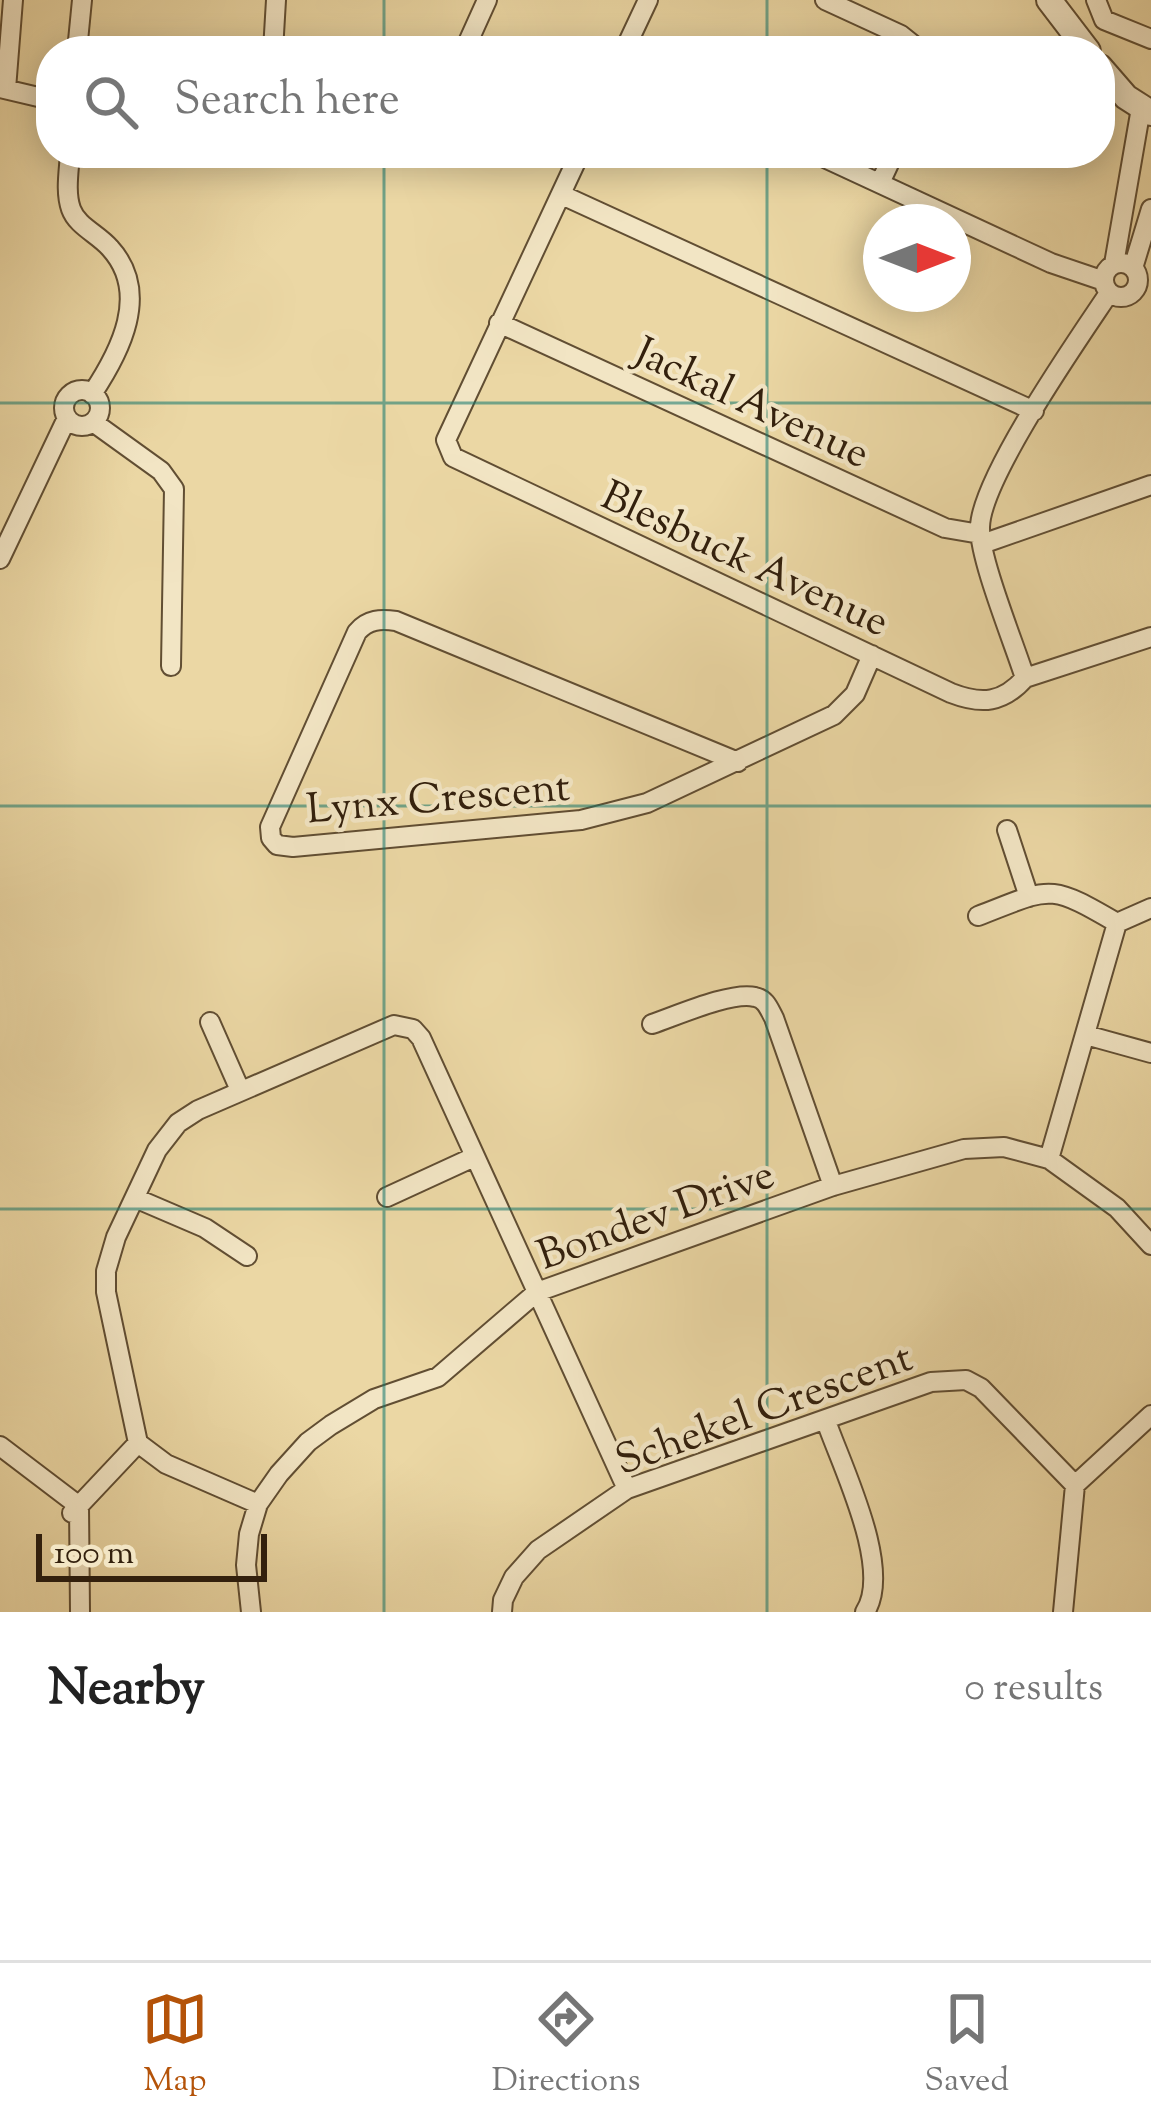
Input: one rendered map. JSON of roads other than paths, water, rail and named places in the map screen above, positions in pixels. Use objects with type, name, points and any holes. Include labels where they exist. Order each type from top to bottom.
[{"type":"street","points":[[13,0],[3,89],[36,96]]},
{"type":"street","points":[[79,36],[82,0]]},
{"type":"street","points":[[274,36],[276,0]]},
{"type":"street","points":[[471,36],[487,0]]},
{"type":"street","points":[[631,36],[648,0]]},
{"type":"street","points":[[825,0],[902,36]]},
{"type":"street","points":[[1049,0],[1077,36]]},
{"type":"street","points":[[1096,0],[1104,20],[1151,39]]},
{"type":"street","points":[[1115,81],[1146,111],[1125,278]]},
{"type":"street","points":[[27,93],[36,92]]},
{"type":"street","points":[[69,168],[72,214],[117,256],[130,302],[125,333],[92,394]]},
{"type":"street","points":[[500,323],[574,168]]},
{"type":"street","points":[[847,168],[1070,272],[1125,278]]},
{"type":"street","points":[[880,183],[887,168]]},
{"type":"street","points":[[562,195],[1034,411]]},
{"type":"street","points":[[1024,678],[981,539],[982,509],[1034,411],[1125,278],[1151,208]]},
{"type":"street","name":"Blesbuck Avenue","points":[[500,323],[446,440],[460,464],[969,700],[1004,697],[1024,678],[1151,638]]},
{"type":"street","name":"Jackal Avenue","points":[[500,323],[945,528],[981,539]]},
{"type":"street","points":[[80,391],[92,394],[100,408],[93,422],[82,426],[68,418],[64,406],[69,396],[80,391]]},
{"type":"street","points":[[0,559],[68,418]]},
{"type":"street","points":[[93,422],[161,471],[174,490],[171,666]]},
{"type":"street","points":[[981,539],[1151,485]]},
{"type":"street","name":"Lynx Crescent","points":[[738,762],[397,621],[382,619],[363,626],[348,651],[270,827],[271,838],[277,845],[293,847],[581,820],[647,803],[738,762],[843,709],[872,655]]},
{"type":"street","points":[[1007,830],[1029,897]]},
{"type":"street","points":[[978,916],[1029,897],[1059,892],[1117,923]]},
{"type":"street","points":[[1117,923],[1151,908]]},
{"type":"street","points":[[1049,1159],[1117,923]]},
{"type":"street","points":[[652,1024],[724,1000],[762,999],[833,1186]]},
{"type":"street","points":[[210,1022],[240,1090]]},
{"type":"street","points":[[257,1504],[166,1464],[138,1443],[106,1292],[108,1255],[167,1133],[240,1090],[380,1028],[404,1026],[421,1038],[627,1489]]},
{"type":"street","points":[[1086,1035],[1151,1053]]},
{"type":"street","name":"Bondev Drive","points":[[251,1612],[245,1565],[257,1504],[279,1474],[319,1433],[374,1399],[438,1377],[537,1292],[833,1186],[964,1148],[1004,1147],[1049,1159],[1117,1208],[1151,1245]]},
{"type":"street","points":[[387,1197],[474,1157]]},
{"type":"street","points":[[135,1198],[205,1228],[247,1256]]},
{"type":"street","name":"Schekel Crescent","points":[[502,1612],[514,1577],[538,1550],[627,1489],[931,1382],[966,1380],[981,1388],[1075,1485]]},
{"type":"street","points":[[1063,1612],[1075,1485],[1151,1415]]},
{"type":"street","points":[[826,1421],[872,1554],[873,1589],[865,1612]]},
{"type":"street","points":[[80,1612],[76,1509],[138,1443]]},
{"type":"street","points":[[0,1446],[76,1509]]}]
